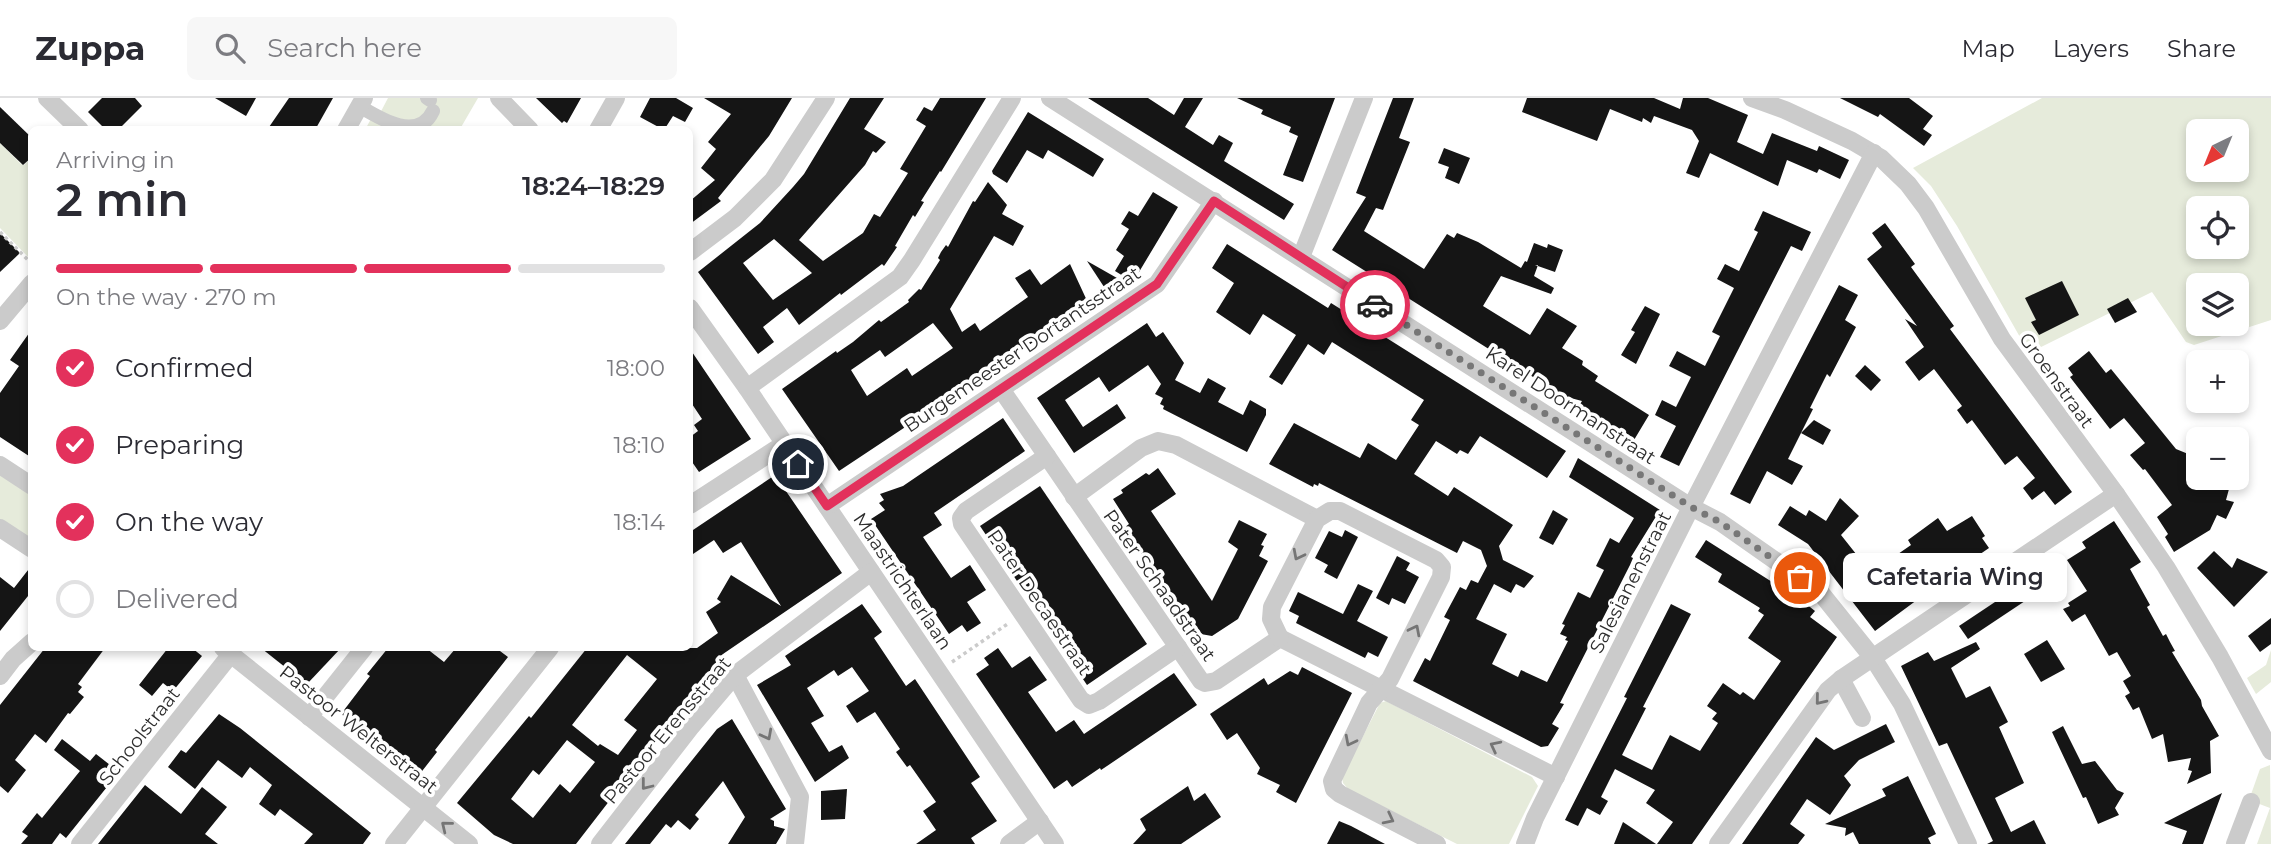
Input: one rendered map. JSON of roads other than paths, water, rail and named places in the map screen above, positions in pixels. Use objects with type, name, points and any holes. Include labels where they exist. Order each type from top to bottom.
[{"type":"street","points":[[47,98],[76,126]]},
{"type":"street","points":[[499,98],[526,126]]},
{"type":"street","points":[[600,126],[616,98]]},
{"type":"street","points":[[693,250],[735,218],[773,180],[826,98]]},
{"type":"street","points":[[747,388],[900,277],[1012,98]]},
{"type":"street","name":"Karel Doormanstraat","points":[[1050,98],[1691,507],[1720,522],[1820,592],[1873,658],[1902,704],[1968,844]]},
{"type":"street","points":[[1301,257],[1364,98]]},
{"type":"street","name":"Groenstraat","points":[[1752,98],[1853,141],[1874,153],[1899,174],[1926,208],[2002,340],[2116,494],[2166,567],[2220,657],[2271,751]]},
{"type":"street","points":[[348,126],[361,102],[386,122],[401,126]]},
{"type":"street","points":[[409,126],[424,122],[430,103]]},
{"type":"street","name":"Salesianenstraat","points":[[1525,844],[1691,507],[1874,153]]},
{"type":"street","name":"Burgemeester Dortantsstraat","points":[[827,506],[1157,284],[1214,201]]},
{"type":"street","points":[[0,321],[28,288]]},
{"type":"street","name":"Maastrichterlaan","points":[[693,320],[747,388],[1055,844]]},
{"type":"street","name":"Pater Schaadstraat","points":[[1001,388],[1197,677],[1205,683],[1211,683],[1280,638]]},
{"type":"street","points":[[1074,497],[1141,448],[1163,441],[1192,453],[1317,519]]},
{"type":"street","points":[[693,503],[784,444]]},
{"type":"street","name":"Pater Decaestraat","points":[[1047,456],[961,517],[962,524],[1021,614],[1081,700],[1089,705],[1099,701],[1178,647]]},
{"type":"street","points":[[0,465],[28,483]]},
{"type":"street","points":[[1718,844],[1828,690],[2116,494]]},
{"type":"street","points":[[1437,844],[1340,794],[1333,786],[1332,779],[1369,703],[1381,689],[1390,679],[1441,577],[1442,567],[1436,560],[1339,511],[1330,512],[1317,519],[1272,607],[1271,618],[1280,638],[1381,689],[1556,777]]},
{"type":"street","points":[[0,528],[28,546]]},
{"type":"street","name":"Pastoor Erensstraat","points":[[600,844],[735,675],[871,572]]},
{"type":"street","points":[[0,676],[28,646]]},
{"type":"street","name":"Pastoor Welterstraat","points":[[227,651],[469,844]]},
{"type":"street","name":"Schoolstraat","points":[[80,844],[227,651]]},
{"type":"street","points":[[309,717],[362,651]]},
{"type":"street","points":[[394,844],[548,651]]},
{"type":"street","points":[[735,675],[800,797],[795,844]]},
{"type":"street","points":[[1841,679],[1862,718]]},
{"type":"street","points":[[2235,844],[2251,802]]},
{"type":"street","points":[[1009,844],[1040,821]]},
{"type":"place","name":"Cafetaria Wing","points":[[1800,578]]}]
